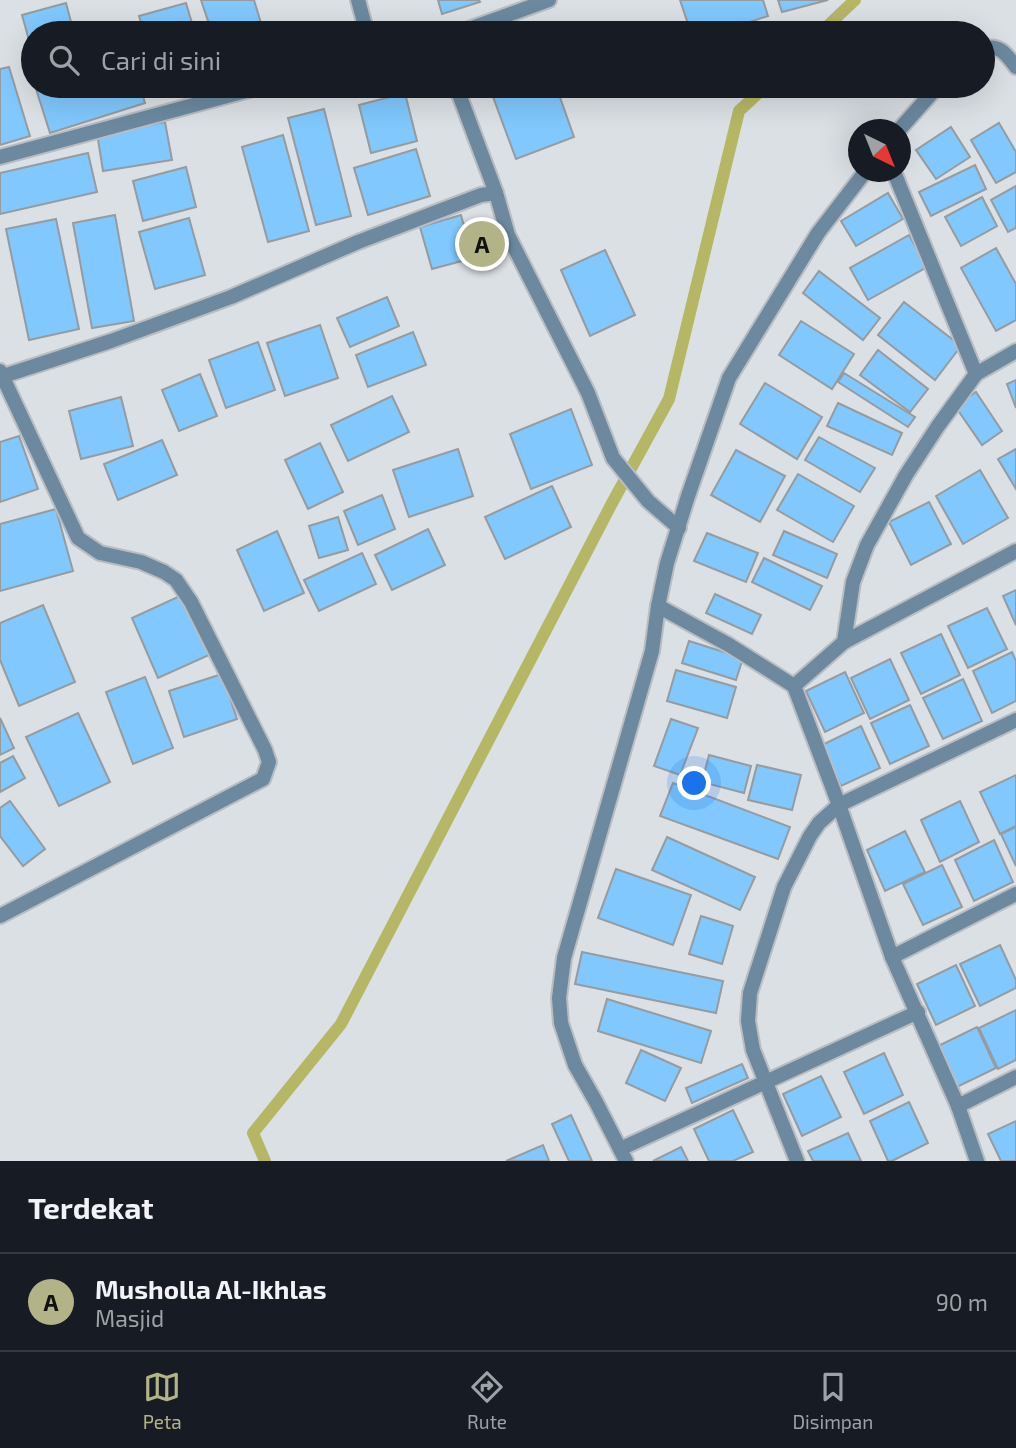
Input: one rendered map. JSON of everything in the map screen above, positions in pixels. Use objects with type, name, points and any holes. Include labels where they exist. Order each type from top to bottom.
[{"type":"street","points":[[358,0],[364,21]]},
{"type":"street","points":[[491,21],[549,0]]},
{"type":"street","points":[[995,47],[1005,53],[1016,67]]},
{"type":"street","points":[[0,157],[219,98]]},
{"type":"street","points":[[461,98],[496,192],[508,235],[588,393],[613,458],[648,501],[679,528]]},
{"type":"street","points":[[909,119],[927,98]]},
{"type":"street","points":[[857,182],[818,233],[729,378],[667,563],[658,606],[653,651],[564,958],[559,998],[561,1023],[575,1065],[623,1155],[765,1081],[918,1012]]},
{"type":"street","points":[[898,182],[976,374]]},
{"type":"street","points":[[0,916],[262,779],[269,762],[191,602],[176,580],[141,562],[100,553],[78,538],[1,375],[111,341],[183,315],[358,242],[481,195],[496,192]]},
{"type":"street","points":[[844,642],[853,582],[867,545],[906,475],[976,374],[1016,351]]},
{"type":"street","points":[[794,686],[844,642],[1016,551]]},
{"type":"street","points":[[658,606],[729,645],[794,686],[892,957],[958,1106],[977,1161]]},
{"type":"street","points":[[797,1161],[752,1050],[748,1021],[750,992],[784,887],[810,836],[819,823],[839,805],[1016,720]]},
{"type":"street","points":[[892,957],[1016,894]]},
{"type":"street","points":[[958,1106],[1016,1077]]},
{"type":"building","points":[[201,0],[254,0],[260,21],[208,21]]},
{"type":"building","points":[[438,0],[479,0],[480,2],[442,14]]},
{"type":"building","points":[[680,0],[763,0],[768,16],[753,21],[687,21]]},
{"type":"building","points":[[778,0],[828,0],[782,12]]},
{"type":"building","points":[[66,3],[71,21],[24,21],[22,15]]},
{"type":"building","points":[[186,3],[191,21],[140,21],[139,16]]},
{"type":"building","points":[[9,67],[30,136],[0,145],[0,69]]},
{"type":"building","points":[[39,98],[144,98],[145,103],[50,133]]},
{"type":"building","points":[[386,98],[406,98],[417,141],[371,153],[359,105]]},
{"type":"building","points":[[493,98],[560,98],[574,137],[516,159]]},
{"type":"building","points":[[324,109],[351,216],[316,225],[288,118]]},
{"type":"building","points":[[165,122],[172,160],[103,171],[97,133]]},
{"type":"building","points":[[999,123],[1016,152],[1016,172],[996,183],[971,140]]},
{"type":"building","points":[[951,127],[970,157],[936,179],[916,150]]},
{"type":"building","points":[[283,135],[309,231],[268,242],[242,147]]},
{"type":"building","points":[[416,149],[430,196],[368,215],[354,168]]},
{"type":"building","points":[[88,153],[97,192],[0,214],[0,173]]},
{"type":"building","points":[[975,165],[986,189],[931,216],[919,192]]},
{"type":"building","points":[[186,167],[196,207],[143,221],[133,181]]},
{"type":"building","points":[[1016,186],[1016,228],[1008,232],[991,200]]},
{"type":"building","points":[[888,193],[903,219],[856,246],[841,221]]},
{"type":"building","points":[[982,197],[997,226],[961,246],[945,217]]},
{"type":"building","points":[[115,215],[134,321],[92,328],[73,223]]},
{"type":"building","points":[[461,215],[473,258],[432,269],[420,227]]},
{"type":"building","points":[[189,218],[205,275],[155,289],[139,232]]},
{"type":"building","points":[[56,219],[79,329],[29,340],[6,229]]},
{"type":"building","points":[[909,235],[927,267],[868,300],[850,268]]},
{"type":"building","points":[[996,248],[1016,284],[1016,320],[996,331],[961,268]]},
{"type":"building","points":[[605,250],[635,315],[590,336],[561,270]]},
{"type":"building","points":[[819,271],[880,318],[863,340],[803,293]]},
{"type":"building","points":[[387,297],[399,326],[350,347],[337,318]]},
{"type":"building","points":[[904,302],[961,346],[935,380],[878,335]]},
{"type":"building","points":[[801,321],[854,354],[832,389],[779,355]]},
{"type":"building","points":[[320,325],[338,378],[285,396],[267,343]]},
{"type":"building","points":[[413,332],[426,365],[368,387],[356,355]]},
{"type":"building","points":[[258,342],[275,390],[226,408],[209,360]]},
{"type":"building","points":[[878,350],[928,389],[910,412],[860,375]]},
{"type":"building","points":[[844,373],[915,417],[908,427],[838,382]]},
{"type":"building","points":[[200,374],[217,416],[179,431],[162,390]]},
{"type":"building","points":[[1016,380],[1016,408],[1007,384]]},
{"type":"building","points":[[765,383],[822,417],[797,459],[740,424]]},
{"type":"building","points":[[976,392],[1002,431],[982,445],[955,406]]},
{"type":"building","points":[[392,396],[409,432],[348,461],[331,425]]},
{"type":"building","points":[[121,397],[133,446],[81,459],[69,411]]},
{"type":"building","points":[[838,403],[902,433],[892,455],[827,426]]},
{"type":"building","points":[[571,409],[592,465],[531,489],[510,434]]},
{"type":"building","points":[[19,436],[38,489],[0,502],[0,442]]},
{"type":"building","points":[[819,437],[875,468],[860,492],[805,460]]},
{"type":"building","points":[[162,440],[177,475],[118,500],[104,464]]},
{"type":"building","points":[[320,443],[343,492],[308,509],[285,460]]},
{"type":"building","points":[[458,449],[473,496],[409,517],[393,470]]},
{"type":"building","points":[[1016,449],[1016,489],[998,459]]},
{"type":"building","points":[[736,450],[785,476],[760,522],[711,495]]},
{"type":"building","points":[[980,470],[1008,518],[963,544],[936,496]]},
{"type":"building","points":[[798,474],[854,506],[833,542],[777,510]]},
{"type":"building","points":[[552,486],[571,527],[505,559],[485,517]]},
{"type":"building","points":[[382,495],[395,529],[358,545],[344,511]]},
{"type":"building","points":[[929,502],[951,544],[911,565],[889,522]]},
{"type":"building","points":[[56,509],[73,571],[0,591],[0,524]]},
{"type":"building","points":[[338,517],[348,550],[319,558],[309,526]]},
{"type":"building","points":[[428,529],[445,565],[392,590],[375,555]]},
{"type":"building","points":[[277,531],[304,593],[264,611],[237,550]]},
{"type":"building","points":[[784,531],[837,554],[827,578],[773,555]]},
{"type":"building","points":[[707,533],[758,553],[746,582],[694,561]]},
{"type":"building","points":[[362,553],[376,584],[319,611],[304,580]]},
{"type":"building","points":[[764,558],[822,586],[810,610],[752,582]]},
{"type":"building","points":[[1016,590],[1016,625],[1003,596]]},
{"type":"building","points":[[715,594],[761,615],[752,634],[706,613]]},
{"type":"building","points":[[182,595],[209,655],[158,678],[132,618]]},
{"type":"building","points":[[43,605],[75,682],[19,706],[0,660],[0,623]]},
{"type":"building","points":[[987,608],[1007,649],[968,668],[948,626]]},
{"type":"building","points":[[941,634],[960,675],[921,694],[901,653]]},
{"type":"building","points":[[689,641],[743,658],[736,680],[682,663]]},
{"type":"building","points":[[1012,652],[1016,661],[1016,701],[992,713],[973,671]]},
{"type":"building","points":[[890,659],[909,700],[870,719],[851,678]]},
{"type":"building","points":[[676,670],[736,687],[727,718],[667,701]]},
{"type":"building","points":[[845,672],[864,713],[825,732],[806,691]]},
{"type":"building","points":[[222,674],[237,719],[184,737],[169,691]]},
{"type":"building","points":[[145,677],[173,748],[133,764],[106,692]]},
{"type":"building","points":[[963,679],[982,721],[943,739],[923,698]]},
{"type":"building","points":[[910,705],[929,746],[890,764],[871,723]]},
{"type":"building","points":[[78,713],[110,782],[59,806],[26,737]]},
{"type":"building","points":[[0,718],[14,748],[0,755]]},
{"type":"building","points":[[671,719],[698,728],[680,775],[654,766]]},
{"type":"building","points":[[861,726],[880,768],[841,786],[822,745]]},
{"type":"building","points":[[709,755],[751,766],[744,793],[702,782]]},
{"type":"building","points":[[13,756],[25,778],[0,792],[0,763]]},
{"type":"building","points":[[757,765],[801,775],[792,810],[748,800]]},
{"type":"building","points":[[1016,775],[1016,826],[1000,834],[980,792]]},
{"type":"building","points":[[673,783],[790,827],[778,859],[660,816]]},
{"type":"building","points":[[10,801],[45,849],[23,866],[0,836],[0,808]]},
{"type":"building","points":[[960,801],[979,842],[940,862],[921,820]]},
{"type":"building","points":[[1016,827],[1016,866],[1001,834]]},
{"type":"building","points":[[905,831],[925,872],[885,891],[867,850]]},
{"type":"building","points":[[667,837],[755,877],[740,910],[652,870]]},
{"type":"building","points":[[994,840],[1013,882],[974,901],[955,860]]},
{"type":"building","points":[[942,865],[962,907],[923,925],[903,884]]},
{"type":"building","points":[[616,869],[691,895],[673,945],[598,918]]},
{"type":"building","points":[[701,916],[733,926],[722,964],[689,954]]},
{"type":"building","points":[[1000,945],[1016,980],[1016,988],[980,1006],[960,964]]},
{"type":"building","points":[[582,952],[723,981],[716,1013],[575,984]]},
{"type":"building","points":[[956,965],[975,1006],[936,1025],[917,984]]},
{"type":"building","points":[[607,999],[711,1031],[701,1063],[598,1031]]},
{"type":"building","points":[[1016,1010],[1016,1060],[998,1069],[979,1028]]},
{"type":"building","points":[[977,1027],[996,1068],[957,1087],[938,1046]]},
{"type":"building","points":[[641,1050],[681,1068],[665,1101],[626,1083]]},
{"type":"building","points":[[884,1053],[903,1095],[864,1114],[844,1072]]},
{"type":"building","points":[[742,1064],[748,1078],[692,1103],[686,1088]]},
{"type":"building","points":[[821,1076],[841,1117],[802,1136],[783,1094]]},
{"type":"building","points":[[909,1102],[928,1143],[888,1161],[870,1121]]},
{"type":"building","points":[[733,1110],[753,1152],[733,1161],[709,1161],[694,1129]]},
{"type":"building","points":[[571,1115],[592,1161],[569,1161],[552,1124]]},
{"type":"building","points":[[1016,1121],[1016,1161],[1001,1161],[988,1134]]},
{"type":"building","points":[[848,1133],[861,1161],[813,1161],[808,1151]]},
{"type":"building","points":[[543,1145],[549,1161],[506,1161]]},
{"type":"building","points":[[681,1147],[688,1161],[653,1161]]},
{"type":"waterway","points":[[833,21],[855,0]]},
{"type":"waterway","points":[[265,1161],[253,1133],[341,1024],[669,399],[739,111],[753,98]]},
{"type":"place","name":"Musholla Al-Ikhlas","points":[[482,244]]}]
